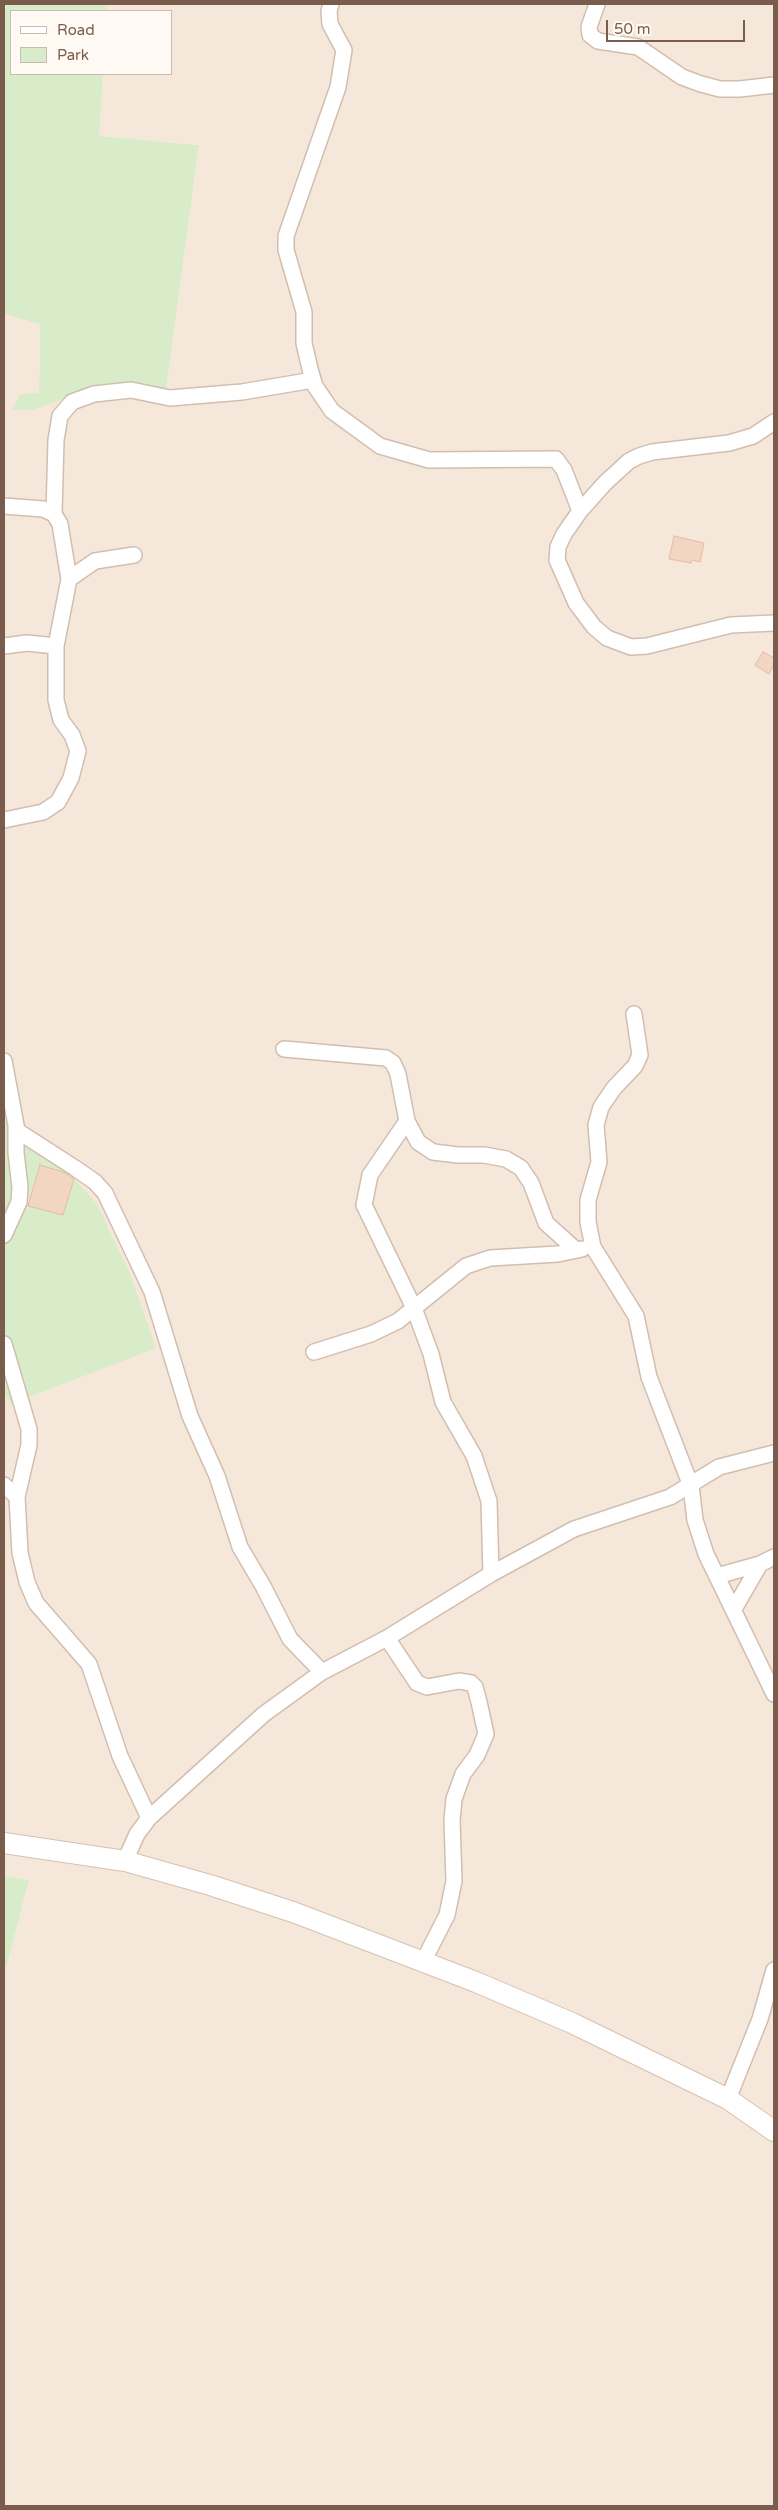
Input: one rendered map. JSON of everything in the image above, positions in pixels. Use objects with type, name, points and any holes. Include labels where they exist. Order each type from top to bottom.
[{"type":"street","points":[[331,4],[329,10],[330,24],[344,50],[338,87],[286,236],[286,250],[304,312],[304,343],[315,386],[332,411],[380,446],[402,454],[429,460],[556,459],[564,470],[580,511]]},
{"type":"street","points":[[597,4],[589,27],[590,35],[598,41],[638,47],[650,53],[682,77],[720,89],[774,85]]},
{"type":"street","points":[[4,820],[43,812],[58,802],[71,778],[78,751],[72,735],[61,720],[56,700],[56,646],[68,579],[60,524],[54,514],[56,440],[60,416],[72,402],[94,394],[131,390],[170,398],[242,392],[314,380]]},
{"type":"street","points":[[774,422],[753,436],[728,443],[652,452],[629,461],[605,483],[580,511],[564,534],[558,547],[557,560],[576,603],[594,627],[607,638],[631,647],[646,646],[731,625],[774,623]]},
{"type":"street","points":[[4,506],[43,509],[54,514]]},
{"type":"street","points":[[68,579],[95,561],[134,554]]},
{"type":"street","points":[[4,646],[27,643],[56,646]]},
{"type":"street","points":[[634,1014],[640,1055],[635,1066],[614,1088],[600,1107],[596,1125],[599,1162],[588,1200],[588,1222],[593,1246],[636,1316],[653,1392],[680,1454],[691,1486],[695,1520],[706,1554],[774,1694]]},
{"type":"street","points":[[284,1049],[386,1058],[393,1063],[398,1074],[407,1121],[418,1142],[433,1152],[506,1159],[521,1168],[531,1183],[546,1223],[576,1250]]},
{"type":"street","points":[[4,1061],[11,1091],[16,1130],[20,1187],[19,1202],[4,1235]]},
{"type":"street","points":[[407,1121],[370,1175],[364,1205],[414,1308],[430,1354],[443,1402],[474,1456],[489,1501],[491,1574]]},
{"type":"street","points":[[16,1130],[81,1172],[105,1193],[152,1292],[190,1416],[216,1476],[240,1548],[263,1586],[290,1639],[322,1672]]},
{"type":"street","points":[[314,1352],[371,1334],[398,1321],[466,1266],[490,1258],[558,1254],[593,1246]]},
{"type":"street","points":[[4,1344],[29,1429],[29,1445],[17,1496],[20,1553],[27,1582],[36,1603],[89,1664],[120,1756],[149,1818]]},
{"type":"street","points":[[125,1861],[137,1834],[149,1818],[264,1714],[322,1672],[387,1638],[491,1574],[574,1529],[670,1497],[691,1486],[703,1476],[720,1468],[774,1454]]},
{"type":"street","points":[[4,1485],[17,1496]]},
{"type":"street","points":[[717,1576],[760,1564],[774,1557]]},
{"type":"street","points":[[734,1609],[760,1564]]},
{"type":"street","points":[[387,1638],[417,1683],[427,1688],[459,1681],[471,1683],[477,1694],[486,1734],[477,1755],[463,1774],[454,1798],[452,1820],[454,1881],[447,1915],[423,1962]]},
{"type":"street","points":[[4,1843],[125,1861],[210,1884],[293,1912],[423,1962],[572,2023],[728,2100],[774,2131]]},
{"type":"street","points":[[728,2100],[760,2019],[774,1970]]},
{"type":"shaded area","points":[[107,4],[774,4],[774,2506],[4,2506],[4,1977],[29,1880],[4,1876],[4,314],[40,323],[39,392],[20,394],[13,410],[95,387],[119,383],[166,389],[199,145],[98,136],[103,75],[172,75],[172,10],[107,10]]},
{"type":"green space","points":[[4,4],[107,4],[107,10],[10,10],[10,75],[103,75],[99,136],[199,145],[166,390],[119,383],[95,387],[33,410],[12,410],[20,394],[39,392],[40,324],[4,314]]},
{"type":"green space","points":[[4,1108],[8,1124],[22,1144],[63,1167],[97,1204],[130,1274],[156,1348],[11,1404],[4,1393]]},
{"type":"green space","points":[[4,1876],[29,1880],[4,1977]]},
{"type":"building","points":[[674,536],[704,543],[700,562],[692,560],[691,563],[669,559]]},
{"type":"building","points":[[763,652],[774,658],[774,665],[769,674],[755,665]]},
{"type":"building","points":[[40,1165],[63,1172],[74,1179],[63,1215],[28,1206]]}]
